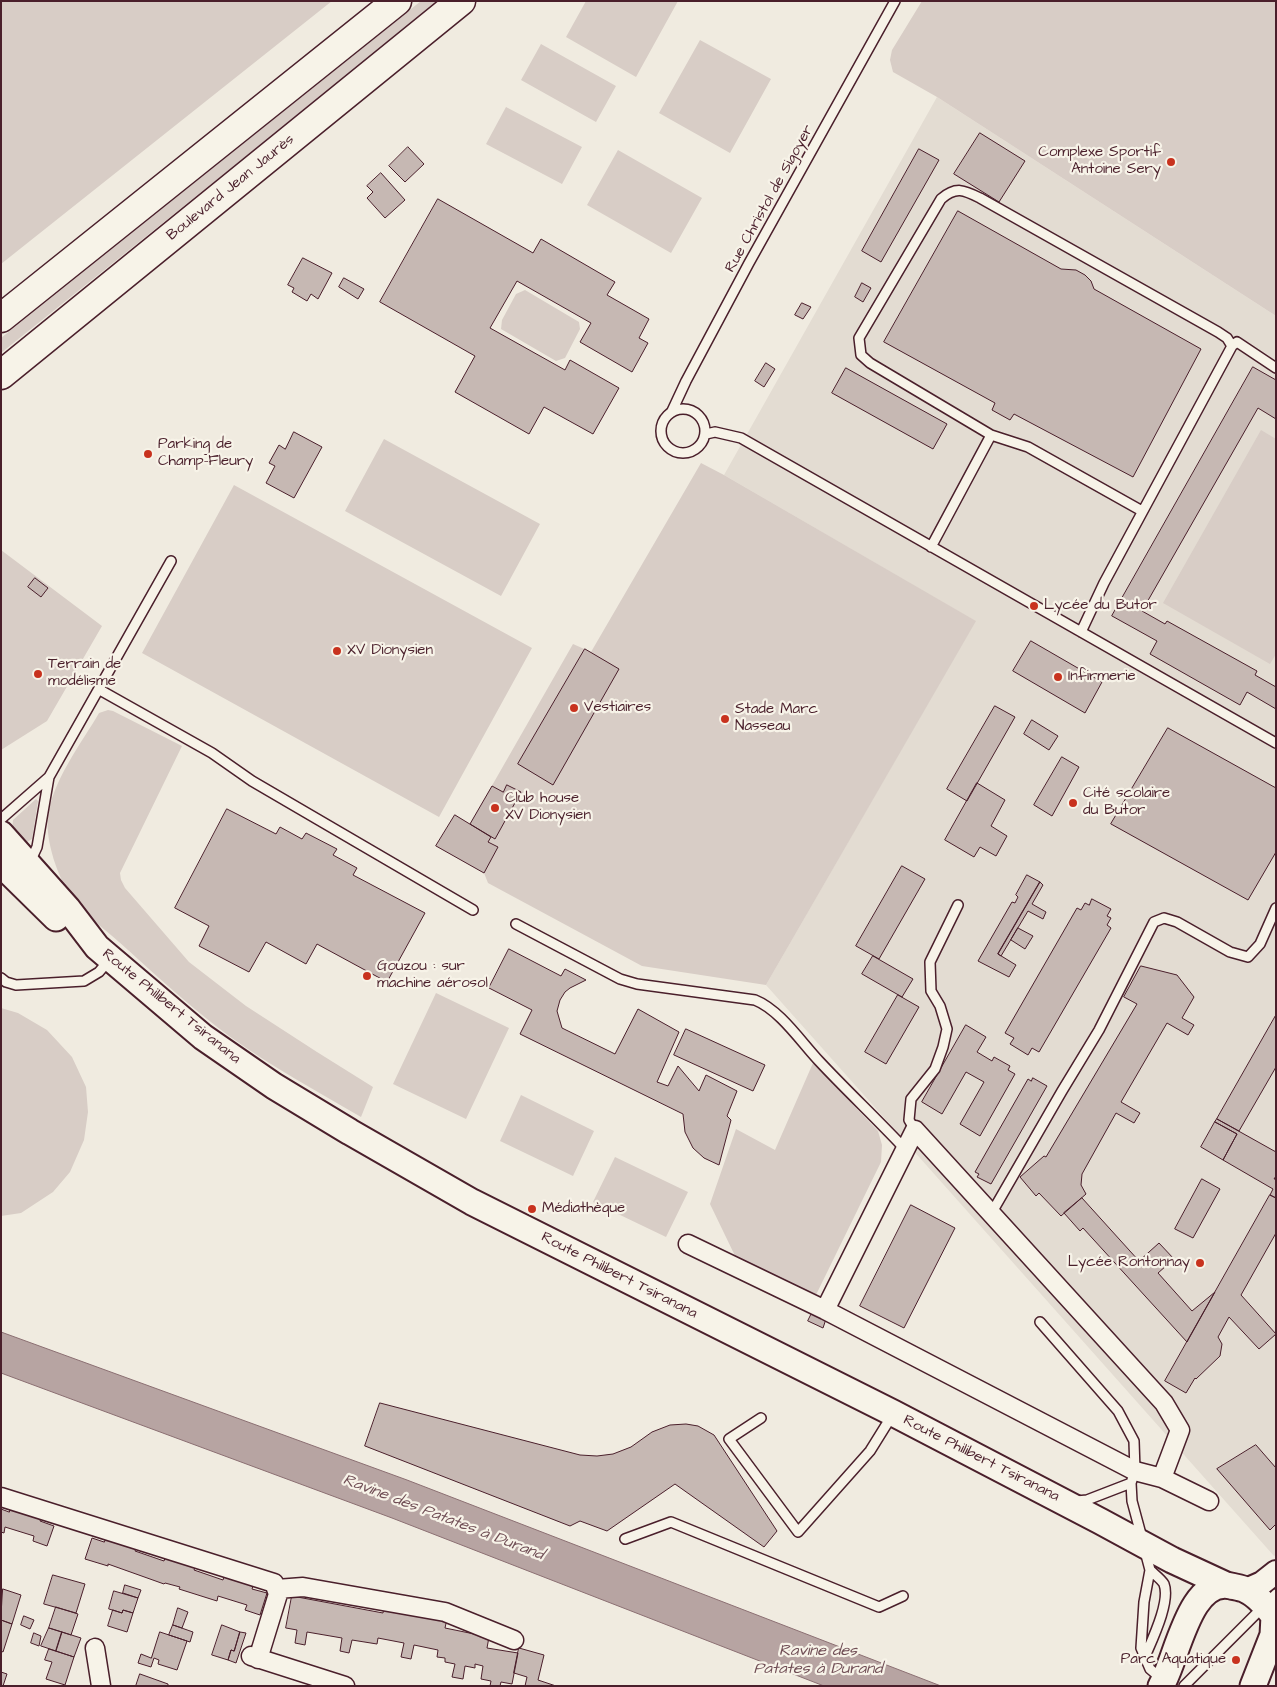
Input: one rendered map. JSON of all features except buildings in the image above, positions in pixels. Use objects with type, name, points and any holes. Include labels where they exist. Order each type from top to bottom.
[{"type":"main road","points":[[1,318],[397,1]]},
{"type":"main road","name":"Boulevard Jean Jaurès","points":[[1,374],[461,1]]},
{"type":"main road","name":"Route Philibert Tsiranana","points":[[1,834],[13,867],[68,930],[103,953],[203,1036],[274,1086],[472,1202],[1066,1502],[1143,1544],[1161,1565],[1236,1588],[1273,1608]]},
{"type":"main road","points":[[1161,1565],[1186,1588],[1193,1606]]},
{"type":"main road","points":[[1169,1685],[1193,1606],[1207,1590],[1236,1588]]},
{"type":"main road","points":[[1253,1686],[1272,1635],[1273,1608]]},
{"type":"street","points":[[825,1310],[915,1130],[1164,1402],[1180,1430],[1162,1478]]},
{"type":"street","points":[[688,1244],[825,1310],[1133,1477],[1162,1478],[1209,1501]]},
{"type":"street","points":[[1,1497],[274,1583],[278,1594],[255,1657],[345,1686]]},
{"type":"street","points":[[1236,1588],[1262,1582],[1276,1572]]},
{"type":"street","points":[[277,1589],[303,1588],[444,1612],[514,1640]]},
{"type":"street","points":[[95,1648],[102,1686]]},
{"type":"lane","name":"Rue Christol de Sigoyer","points":[[672,412],[749,263],[895,1]]},
{"type":"lane","points":[[1142,511],[1028,448],[991,435],[870,363],[861,355],[859,338],[941,199],[950,191],[964,191],[980,198],[1218,332],[1227,338],[1232,346]]},
{"type":"lane","points":[[1082,632],[1104,583],[1232,346],[1237,342],[1276,368]]},
{"type":"lane","points":[[682,409],[693,412],[701,418],[706,434],[698,448],[683,453],[667,445],[661,436],[661,427],[664,418],[672,412],[682,409]]},
{"type":"lane","points":[[706,434],[715,432],[741,438],[1276,743]]},
{"type":"lane","points":[[931,546],[991,435]]},
{"type":"lane","points":[[13,867],[37,847],[50,777],[171,562]]},
{"type":"lane","points":[[100,690],[212,752],[252,781],[473,910]]},
{"type":"lane","points":[[1,818],[50,777]]},
{"type":"lane","points":[[915,1130],[909,1120],[910,1099],[935,1068],[947,1029],[940,1006],[931,991],[930,962],[958,905]]},
{"type":"lane","points":[[991,1214],[1099,1030],[1154,922],[1164,918],[1177,922],[1230,952],[1248,957],[1260,944],[1276,908]]},
{"type":"lane","points":[[516,924],[620,979],[637,984],[755,1000],[764,1004],[781,1019],[818,1060],[906,1149]]},
{"type":"lane","points":[[1,978],[6,982],[16,985],[84,982],[99,972],[103,953]]},
{"type":"lane","points":[[1040,1322],[1118,1411],[1134,1440],[1132,1501],[1143,1544]]},
{"type":"lane","points":[[761,1418],[729,1439],[798,1532],[870,1452],[893,1414]]},
{"type":"lane","points":[[1066,1502],[1087,1500],[1133,1477]]},
{"type":"lane","points":[[625,1539],[671,1522],[878,1607],[903,1596]]},
{"type":"lane","points":[[1144,1659],[1160,1620],[1165,1599],[1161,1565]]},
{"type":"lane","points":[[1161,1565],[1144,1602],[1141,1648],[1144,1659],[1150,1669],[1169,1685],[1273,1608]]},
{"type":"shaded area","points":[[1,1],[332,1],[1,264]]},
{"type":"shaded area","points":[[421,1],[439,1],[1,353],[1,338]]},
{"type":"shaded area","points":[[586,1],[678,1],[636,77],[566,37]]},
{"type":"shaded area","name":"Complexe Sportif Antoine Sery","points":[[922,1],[1276,1],[1276,316],[937,97],[893,72],[890,60],[892,50]]},
{"type":"shaded area","points":[[700,40],[771,79],[730,153],[659,113]]},
{"type":"shaded area","points":[[541,44],[616,86],[596,122],[521,80]]},
{"type":"shaded area","name":"Cité scolaire du Butor","points":[[937,97],[1276,316],[1276,1555],[1274,1556],[766,985],[975,621],[724,475]]},
{"type":"shaded area","points":[[506,107],[582,147],[562,184],[486,144]]},
{"type":"shaded area","points":[[618,150],[702,198],[671,253],[587,205]]},
{"type":"shaded area","points":[[525,290],[579,322],[580,329],[565,358],[556,361],[501,329],[502,320],[516,294]]},
{"type":"shaded area","points":[[1261,430],[1276,439],[1276,654],[1270,664],[1163,603]]},
{"type":"shaded area","points":[[384,439],[540,524],[501,596],[345,511]]},
{"type":"shaded area","name":"Stade Marc Nasseau","points":[[701,463],[976,621],[766,985],[642,966],[488,883],[484,873],[436,846],[455,815],[470,824],[573,644],[591,652]]},
{"type":"shaded area","name":"XV Dionysien","points":[[234,485],[532,648],[439,817],[142,653]]},
{"type":"shaded area","name":"Terrain de modélisme","points":[[1,550],[102,626],[47,721],[1,750]]},
{"type":"shaded area","points":[[108,710],[182,746],[120,873],[125,888],[189,962],[246,1006],[373,1087],[361,1117],[277,1068],[216,1026],[91,918],[77,904],[66,888],[57,869],[48,837],[48,817],[51,803],[61,776],[76,750],[99,713]]},
{"type":"shaded area","points":[[36,799],[38,801],[32,839],[27,842],[16,833],[13,827],[13,820]]},
{"type":"shaded area","points":[[436,993],[509,1028],[466,1119],[393,1084]]},
{"type":"shaded area","points":[[1,1008],[18,1013],[47,1030],[72,1057],[86,1087],[88,1112],[84,1140],[70,1172],[53,1192],[21,1213],[1,1216]]},
{"type":"shaded area","points":[[813,1063],[878,1131],[882,1145],[881,1162],[813,1301],[738,1262],[710,1204],[736,1129],[775,1150]]},
{"type":"shaded area","points":[[521,1095],[594,1131],[573,1176],[500,1141]]},
{"type":"shaded area","points":[[615,1157],[688,1192],[666,1237],[593,1202]]},
{"type":"water","name":"Ravine des Patates à Durand","points":[[1,1332],[407,1480],[941,1686],[824,1686],[392,1518],[1,1373]]},
{"type":"place","name":"Complexe Sportif Antoine Sery","points":[[1171,162]]},
{"type":"place","name":"Parking de Champ-Fleury","points":[[148,454]]},
{"type":"place","name":"Lycée du Butor","points":[[1034,606]]},
{"type":"place","name":"XV Dionysien","points":[[337,651]]},
{"type":"place","name":"Terrain de modélisme","points":[[38,674]]},
{"type":"place","name":"Infirmerie","points":[[1058,677]]},
{"type":"place","name":"Vestiaires","points":[[574,708]]},
{"type":"place","name":"Stade Marc Nasseau","points":[[725,719]]},
{"type":"place","name":"Cité scolaire du Butor","points":[[1073,803]]},
{"type":"place","name":"Club house XV Dionysien","points":[[495,808]]},
{"type":"place","name":"Gouzou : sur machine aérosol","points":[[367,976]]},
{"type":"place","name":"Médiathèque","points":[[532,1209]]},
{"type":"place","name":"Lycée Rontonnay","points":[[1200,1263]]},
{"type":"place","name":"Parc Aquatique","points":[[1236,1660]]}]
